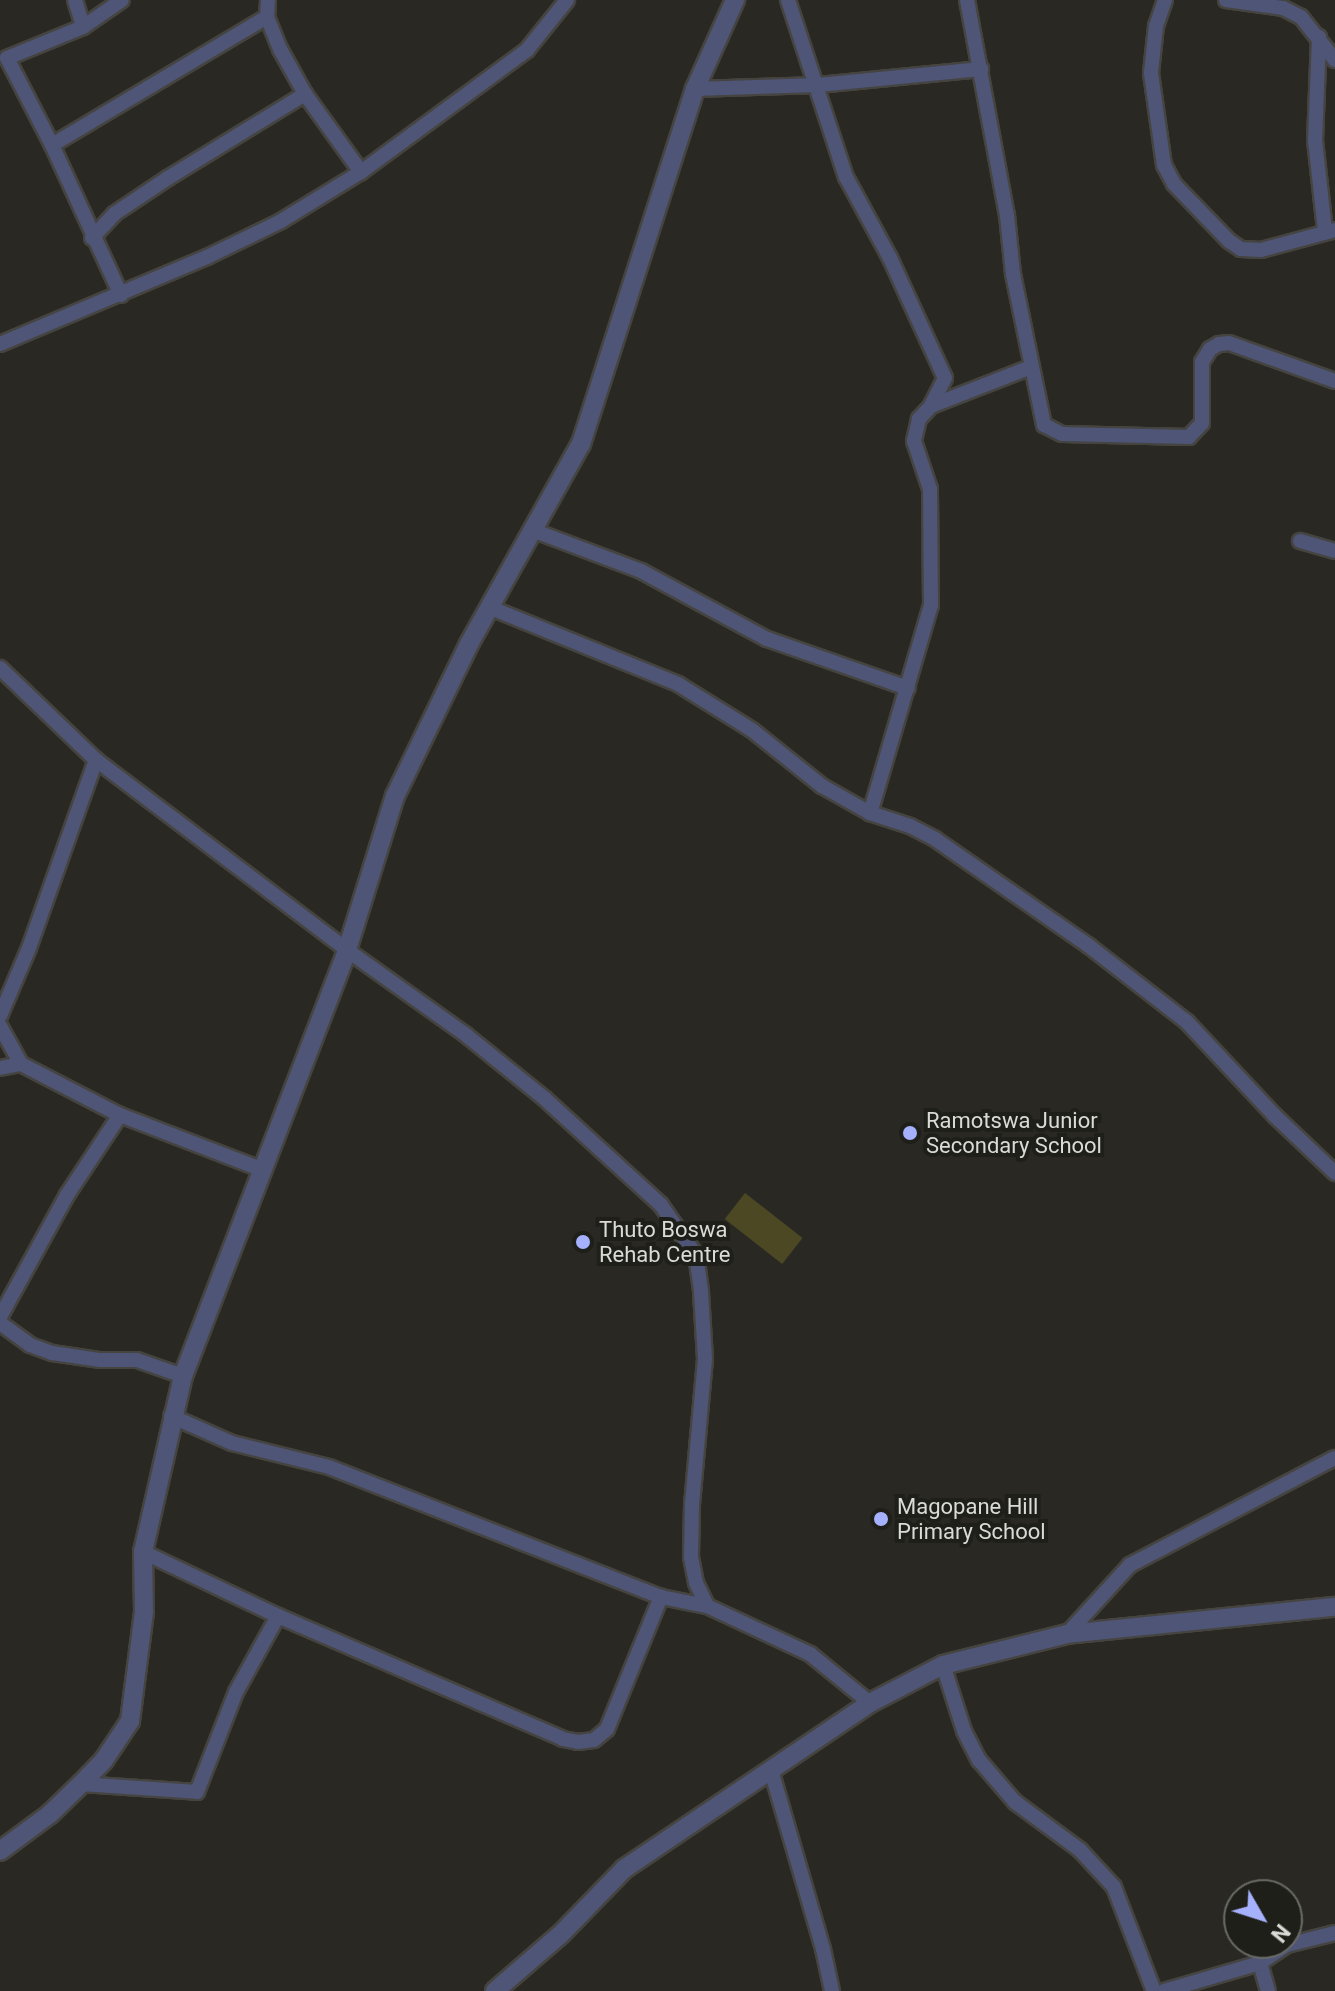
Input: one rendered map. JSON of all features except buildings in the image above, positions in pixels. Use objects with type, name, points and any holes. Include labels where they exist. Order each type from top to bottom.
[{"type":"street","points":[[75,0],[83,27]]},
{"type":"street","points":[[121,295],[92,238],[52,145],[7,58],[83,27],[122,0]]},
{"type":"street","points":[[268,0],[267,17],[280,49],[305,94],[361,172]]},
{"type":"street","points":[[0,344],[121,295],[281,221],[361,172],[527,50],[567,0]]},
{"type":"street","points":[[0,1851],[50,1814],[81,1784],[104,1760],[130,1721],[144,1612],[143,1552],[171,1416],[183,1376],[347,950],[395,796],[532,530],[581,444],[695,89],[735,0]]},
{"type":"street","points":[[788,0],[846,177],[890,258],[943,371],[942,388],[919,419],[914,441],[930,489],[931,605],[870,813]]},
{"type":"street","points":[[967,0],[1040,418],[1050,430],[1062,434],[1189,437],[1202,423],[1202,362],[1210,349],[1219,344],[1229,343],[1335,381]]},
{"type":"street","points":[[1165,0],[1156,26],[1151,73],[1164,165],[1174,184],[1229,241],[1241,249],[1261,250],[1330,230],[1315,140],[1329,45],[1301,17],[1283,8],[1226,0]]},
{"type":"street","points":[[52,145],[267,17]]},
{"type":"street","points":[[695,89],[818,85],[981,69]]},
{"type":"street","points":[[92,238],[114,214],[305,94]]},
{"type":"street","points":[[931,406],[1031,367]]},
{"type":"street","points":[[532,530],[641,571],[767,639],[908,688]]},
{"type":"street","points":[[1300,541],[1335,551]]},
{"type":"street","points":[[491,608],[678,684],[752,730],[822,786],[870,813],[910,826],[935,839],[1101,956],[1187,1022],[1275,1116],[1335,1173]]},
{"type":"street","points":[[0,668],[96,760],[347,950],[466,1035],[544,1098],[661,1205],[696,1255],[705,1359],[695,1449],[691,1557],[696,1583],[707,1606]]},
{"type":"street","points":[[0,1016],[29,948],[96,760]]},
{"type":"street","points":[[0,1026],[21,1064],[120,1115],[261,1169]]},
{"type":"street","points":[[0,1068],[21,1064]]},
{"type":"street","points":[[120,1115],[67,1195],[0,1320],[30,1345],[52,1353],[100,1360],[137,1360],[183,1376]]},
{"type":"street","points":[[171,1416],[232,1443],[329,1467],[661,1597],[707,1606],[810,1654],[870,1703]]},
{"type":"street","points":[[1067,1634],[1130,1565],[1335,1458]]},
{"type":"street","points":[[143,1552],[278,1616],[563,1739],[578,1742],[594,1740],[607,1729],[661,1597]]},
{"type":"street","points":[[495,1991],[561,1934],[624,1869],[870,1703],[943,1665],[1067,1634],[1335,1607]]},
{"type":"street","points":[[81,1784],[197,1792],[236,1692],[278,1616]]},
{"type":"street","points":[[943,1665],[964,1731],[979,1760],[1015,1802],[1080,1850],[1114,1887],[1154,1991]]},
{"type":"street","points":[[771,1770],[823,1949],[832,1991]]},
{"type":"street","points":[[1164,1991],[1260,1963],[1287,1945],[1335,1933]]},
{"type":"street","points":[[1260,1963],[1268,1991]]},
{"type":"shaded area","points":[[745,1193],[803,1238],[782,1264],[725,1219]]},
{"type":"place","name":"Ramotswa Junior Secondary School","points":[[910,1133]]},
{"type":"place","name":"Thuto Boswa Rehab Centre","points":[[583,1242]]},
{"type":"place","name":"Magopane Hill Primary School","points":[[881,1519]]}]
